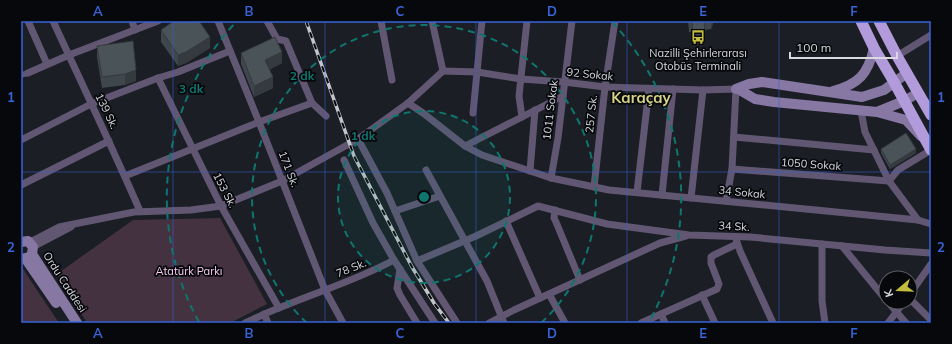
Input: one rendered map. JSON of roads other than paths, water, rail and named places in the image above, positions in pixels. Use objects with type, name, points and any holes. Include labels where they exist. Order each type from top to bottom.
[{"type":"highway","points":[[862,21],[874,48],[929,147]]},
{"type":"highway","points":[[878,21],[931,115]]},
{"type":"main road","points":[[831,92],[855,83],[867,70],[874,48]]},
{"type":"main road","points":[[737,89],[749,84],[762,82],[862,97],[884,90],[907,73]]},
{"type":"main road","points":[[737,89],[756,99],[877,112],[906,120],[929,147]]},
{"type":"main road","points":[[877,112],[904,101],[918,93]]},
{"type":"main road","name":"Ordu Caddesi","points":[[26,247],[40,278],[69,323]]},
{"type":"main road","name":"Ordu Caddesi","points":[[26,247],[77,323]]},
{"type":"street","points":[[28,21],[47,64]]},
{"type":"street","name":"139 Sk.","points":[[53,21],[140,211]]},
{"type":"street","points":[[132,21],[135,30]]},
{"type":"street","points":[[24,74],[158,21]]},
{"type":"street","name":"171 Sk.","points":[[218,21],[326,290],[343,323]]},
{"type":"street","points":[[267,21],[277,39],[286,41],[312,103],[326,116]]},
{"type":"street","points":[[381,21],[392,80]]},
{"type":"street","points":[[26,247],[80,223],[140,211],[191,210],[220,206],[282,181],[358,140],[408,103],[443,71],[432,21]]},
{"type":"street","points":[[473,113],[482,21]]},
{"type":"street","points":[[522,117],[520,96],[527,21]]},
{"type":"street","name":"1011 Sokak","points":[[551,178],[558,138],[572,21]]},
{"type":"street","name":"257 Sk.","points":[[594,187],[605,87],[615,21]]},
{"type":"street","points":[[897,56],[931,35]]},
{"type":"street","points":[[21,140],[91,104],[230,51]]},
{"type":"street","name":"92 Sokak","points":[[443,71],[477,72],[521,79],[605,87],[673,90],[737,89]]},
{"type":"street","name":"153 Sk.","points":[[158,78],[220,206],[278,308]]},
{"type":"street","points":[[637,192],[649,89]]},
{"type":"street","points":[[726,201],[732,169],[737,89]]},
{"type":"street","points":[[662,195],[673,90]]},
{"type":"street","points":[[691,198],[703,90]]},
{"type":"street","points":[[465,146],[563,96]]},
{"type":"street","points":[[125,176],[259,122],[312,103]]},
{"type":"street","name":"34 Sokak","points":[[408,103],[465,146],[482,155],[551,178],[609,190],[918,220],[931,224]]},
{"type":"street","points":[[530,171],[535,110]]},
{"type":"street","points":[[860,111],[865,132],[889,181],[918,220]]},
{"type":"street","points":[[734,137],[874,150]]},
{"type":"street","points":[[358,140],[388,193],[417,261],[457,323]]},
{"type":"street","points":[[21,185],[109,141]]},
{"type":"street","points":[[889,181],[898,170],[929,147]]},
{"type":"street","points":[[344,160],[374,223],[394,260],[435,323]]},
{"type":"street","name":"1050 Sokak","points":[[732,169],[889,181]]},
{"type":"street","points":[[426,170],[487,281],[502,320]]},
{"type":"street","points":[[395,211],[440,196]]},
{"type":"street","name":"34 Sk.","points":[[506,221],[538,206],[607,224],[689,235],[737,240],[822,244],[931,253]]},
{"type":"street","points":[[555,210],[556,222],[580,280]]},
{"type":"street","points":[[417,261],[465,241],[506,221],[540,298]]},
{"type":"street","points":[[489,323],[502,320],[540,298],[660,243],[689,235]]},
{"type":"street","points":[[641,323],[717,289],[719,285],[711,262],[711,257],[737,240],[772,323]]},
{"type":"street","points":[[822,244],[822,301],[825,323]]},
{"type":"street","points":[[842,246],[878,290]]},
{"type":"street","name":"78 Sk.","points":[[245,323],[278,308],[377,269],[394,260]]},
{"type":"street","points":[[918,283],[931,264]]},
{"type":"street","points":[[400,269],[397,288],[417,323]]},
{"type":"street","points":[[549,294],[565,323]]},
{"type":"street","points":[[702,295],[715,323]]},
{"type":"street","points":[[918,307],[931,320]]},
{"type":"street","points":[[888,323],[896,312],[906,323]]},
{"type":"street","points":[[264,314],[268,323]]},
{"type":"street","points":[[661,314],[665,323]]},
{"type":"railway","points":[[306,21],[354,156],[412,267],[434,303],[449,323]]},
{"type":"place","name":"Nazilli Şehirlerarası Otobüs Terminali","points":[[698,37]]},
{"type":"district","name":"Karaçay","points":[[641,97]]},
{"type":"park label","name":"Atatürk Parkı","points":[[189,271]]}]
